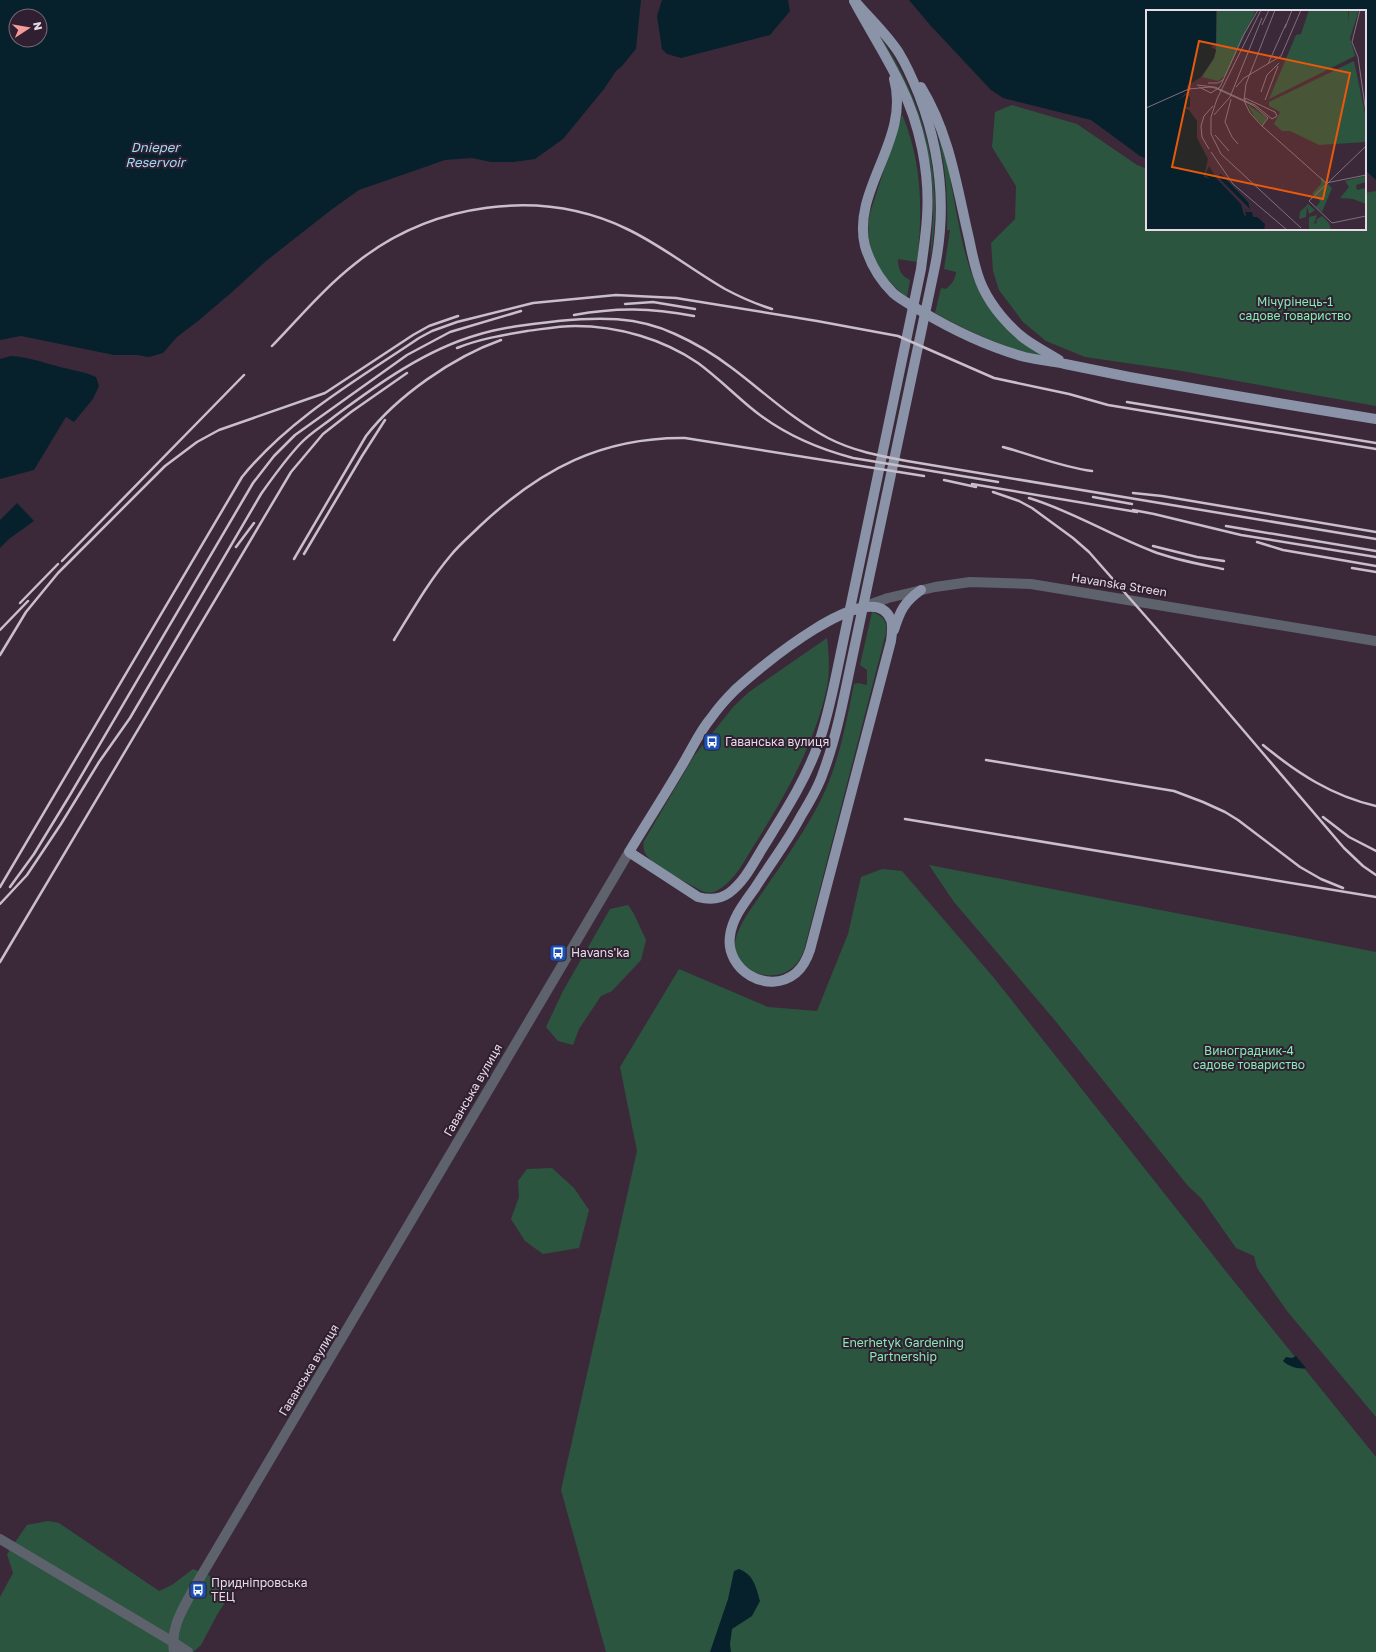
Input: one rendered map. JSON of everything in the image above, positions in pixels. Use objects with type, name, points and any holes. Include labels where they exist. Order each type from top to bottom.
[{"type":"main road","points":[[629,852],[698,897],[707,899],[718,898],[729,893],[744,878],[786,812],[800,786],[819,743],[837,671],[921,269],[927,216],[924,162],[920,141],[907,100],[890,65],[854,0]]},
{"type":"main road","points":[[854,0],[886,35],[928,99],[945,140],[954,170],[977,272],[983,289],[1002,315],[1025,339],[1064,364]]},
{"type":"main road","points":[[890,65],[895,82],[897,111],[893,130],[864,216],[863,235],[870,259],[883,281],[893,293],[902,300],[947,326],[993,346],[1026,357],[1129,377],[1376,419]]},
{"type":"main road","points":[[910,73],[934,141],[940,176],[941,214],[938,250],[838,728],[823,775],[801,817],[734,922],[729,944],[730,953],[735,963],[751,976],[770,982],[780,980],[796,973],[804,964],[818,923],[891,640],[904,604],[909,598],[921,590]]},
{"type":"main road","points":[[860,608],[882,608],[887,612],[891,619],[891,640]]},
{"type":"main road","name":"Гаванська вулиця","points":[[629,852],[710,719],[734,691],[774,657],[813,630],[860,608]]},
{"type":"street","name":"Havanska Streen","points":[[860,608],[888,598],[921,590],[970,582],[1031,584],[1376,641]]},
{"type":"street","name":"Гаванська вулиця","points":[[174,1652],[173,1642],[178,1618],[194,1588],[629,852]]},
{"type":"street","points":[[0,1539],[188,1652]]},
{"type":"green space","points":[[869,20],[887,47],[902,75],[915,104],[925,133],[932,163],[935,195],[934,226],[930,259],[933,192],[930,163]]},
{"type":"green space","name":"Мічурінець-1 садове товариство","points":[[1012,105],[1077,124],[1137,165],[1146,169],[1146,230],[1366,230],[1366,193],[1376,191],[1376,406],[1182,371],[1085,357],[1046,341],[1023,322],[999,290],[993,271],[991,243],[1015,219],[1016,186],[992,147],[995,112]]},
{"type":"green space","points":[[902,114],[914,150],[920,205],[917,262],[898,259],[901,272],[910,280],[907,297],[888,280],[875,260],[871,249],[868,226],[870,213]]},
{"type":"green space","points":[[939,140],[946,155],[962,242],[976,284],[982,296],[1041,356],[986,338],[935,313],[941,288],[946,289],[950,285],[954,280],[956,272],[944,269],[950,230],[947,230],[946,185]]},
{"type":"green space","points":[[872,612],[884,619],[886,633],[804,950],[797,964],[786,972],[774,975],[762,974],[751,970],[742,963],[736,953],[735,942],[737,935],[748,913],[785,860],[808,823],[829,782],[839,750],[854,684],[858,683],[867,685],[867,670],[860,665]]},
{"type":"green space","points":[[827,638],[829,675],[822,708],[815,729],[787,790],[738,872],[722,887],[714,892],[708,892],[702,891],[662,869],[645,853],[643,847],[644,841],[694,756],[734,706],[749,692]]},
{"type":"green space","name":"Виноградник-4 садове товариство","points":[[929,865],[1376,952],[1376,1417],[1287,1311],[1257,1268],[1254,1256],[1236,1248],[1201,1198],[1188,1186],[1053,1018],[954,902]]},
{"type":"green space","name":"Enerhetyk Gardening Partnership","points":[[882,869],[902,871],[994,978],[1224,1269],[1376,1457],[1376,1652],[606,1652],[561,1490],[637,1151],[620,1067],[679,969],[768,1007],[817,1011],[848,934],[861,877]]},
{"type":"green space","points":[[628,905],[634,914],[646,940],[641,960],[612,991],[601,996],[579,1029],[573,1045],[558,1041],[546,1027],[563,991],[610,909]]},
{"type":"green space","points":[[552,1168],[574,1188],[589,1210],[579,1248],[543,1254],[525,1241],[511,1219],[519,1197],[518,1181],[527,1169]]},
{"type":"green space","points":[[48,1521],[59,1523],[159,1591],[172,1585],[193,1569],[228,1583],[231,1594],[218,1613],[201,1645],[193,1652],[0,1652],[0,1597],[13,1573],[7,1554],[27,1525]]},
{"type":"water","name":"Dnieper Reservoir","points":[[0,0],[641,0],[636,49],[616,71],[604,89],[563,139],[535,159],[514,162],[491,162],[472,158],[445,160],[359,190],[266,261],[231,293],[177,337],[163,353],[149,357],[137,355],[114,355],[21,336],[0,340]]},
{"type":"water","points":[[662,0],[788,0],[790,11],[770,35],[681,58],[667,54],[662,49],[657,16]]},
{"type":"water","points":[[909,0],[1376,0],[1376,180],[1366,171],[1366,10],[1146,10],[1146,159],[1140,156],[1091,120],[1003,98],[991,90],[930,25]]},
{"type":"water","points":[[11,356],[29,359],[91,375],[96,377],[99,386],[93,399],[74,422],[66,417],[34,470],[0,479],[0,359]]},
{"type":"water","points":[[17,503],[34,521],[9,539],[0,548],[0,520]]},
{"type":"water","points":[[1296,1356],[1306,1368],[1294,1367],[1283,1361],[1286,1357],[1292,1358]]},
{"type":"water","points":[[739,1569],[748,1575],[754,1582],[760,1601],[752,1616],[732,1629],[730,1644],[731,1652],[710,1652],[728,1599],[734,1571]]},
{"type":"railway","points":[[272,346],[312,303],[345,272],[386,243],[418,226],[452,215],[487,208],[523,205],[558,208],[593,216],[627,229],[640,235],[725,289],[772,309]]},
{"type":"railway","points":[[0,887],[242,477],[281,436],[325,401],[419,338],[432,331],[457,322],[533,303],[616,295],[676,298],[898,336],[994,378],[1069,394],[1108,405],[1376,449]]},
{"type":"railway","points":[[625,304],[653,302],[695,309]]},
{"type":"railway","points":[[574,315],[590,312],[648,310],[694,316]]},
{"type":"railway","points":[[10,887],[34,854],[70,795],[253,483],[274,456],[295,435],[407,355],[450,332],[521,311]]},
{"type":"railway","points":[[0,655],[26,612],[58,573],[165,466],[197,442],[219,430],[325,393],[413,335],[429,326],[458,316]]},
{"type":"railway","points":[[0,904],[27,875],[61,824],[99,762],[130,718],[261,494],[290,456],[304,440],[385,380],[439,349],[487,332],[558,321],[588,319],[617,319],[646,324],[675,334],[719,358],[803,423],[837,443],[857,450],[907,461],[1376,539]]},
{"type":"railway","points":[[457,348],[474,342],[500,336],[557,327],[575,326],[607,328],[624,331],[670,347],[698,363],[762,417],[799,439],[853,458],[998,482]]},
{"type":"railway","points":[[294,559],[366,436],[379,421],[393,407],[427,379],[445,367],[483,347],[501,340]]},
{"type":"railway","points":[[0,962],[291,472],[323,434],[351,412],[407,373]]},
{"type":"railway","points":[[62,561],[244,375]]},
{"type":"railway","points":[[1127,402],[1376,443]]},
{"type":"railway","points":[[304,554],[385,420]]},
{"type":"railway","points":[[394,640],[435,575],[458,547],[481,525],[504,505],[550,473],[574,460],[600,450],[627,443],[655,439],[685,438],[924,476]]},
{"type":"railway","points":[[1003,447],[1058,464],[1092,471]]},
{"type":"railway","points":[[944,480],[976,487]]},
{"type":"railway","points":[[972,484],[1137,512]]},
{"type":"railway","points":[[993,492],[1019,501],[1032,508],[1073,538],[1089,552],[1344,848],[1363,866],[1376,875]]},
{"type":"railway","points":[[1133,493],[1162,496],[1376,532]]},
{"type":"railway","points":[[1093,497],[1132,504]]},
{"type":"railway","points":[[1029,498],[1076,516],[1152,551],[1178,559],[1223,569]]},
{"type":"railway","points":[[1133,510],[1241,535],[1376,557]]},
{"type":"railway","points":[[236,547],[254,523]]},
{"type":"railway","points":[[1226,526],[1376,551]]},
{"type":"railway","points":[[1257,542],[1283,550],[1376,566]]},
{"type":"railway","points":[[1153,546],[1197,557],[1224,561]]},
{"type":"railway","points":[[20,603],[58,564]]},
{"type":"railway","points":[[1352,568],[1376,572]]},
{"type":"railway","points":[[0,630],[28,601]]},
{"type":"railway","points":[[1263,745],[1302,774],[1330,790],[1360,802],[1376,806]]},
{"type":"railway","points":[[986,760],[1174,791],[1225,812],[1238,820],[1300,867],[1321,879],[1343,888]]},
{"type":"railway","points":[[1323,817],[1349,837],[1376,851]]},
{"type":"railway","points":[[905,819],[1376,897]]},
{"type":"place","name":"Гаванська вулиця","points":[[712,742]]},
{"type":"place","name":"Havans'ka","points":[[558,953]]},
{"type":"place","name":"Придніпровська ТЕЦ","points":[[198,1590]]}]
